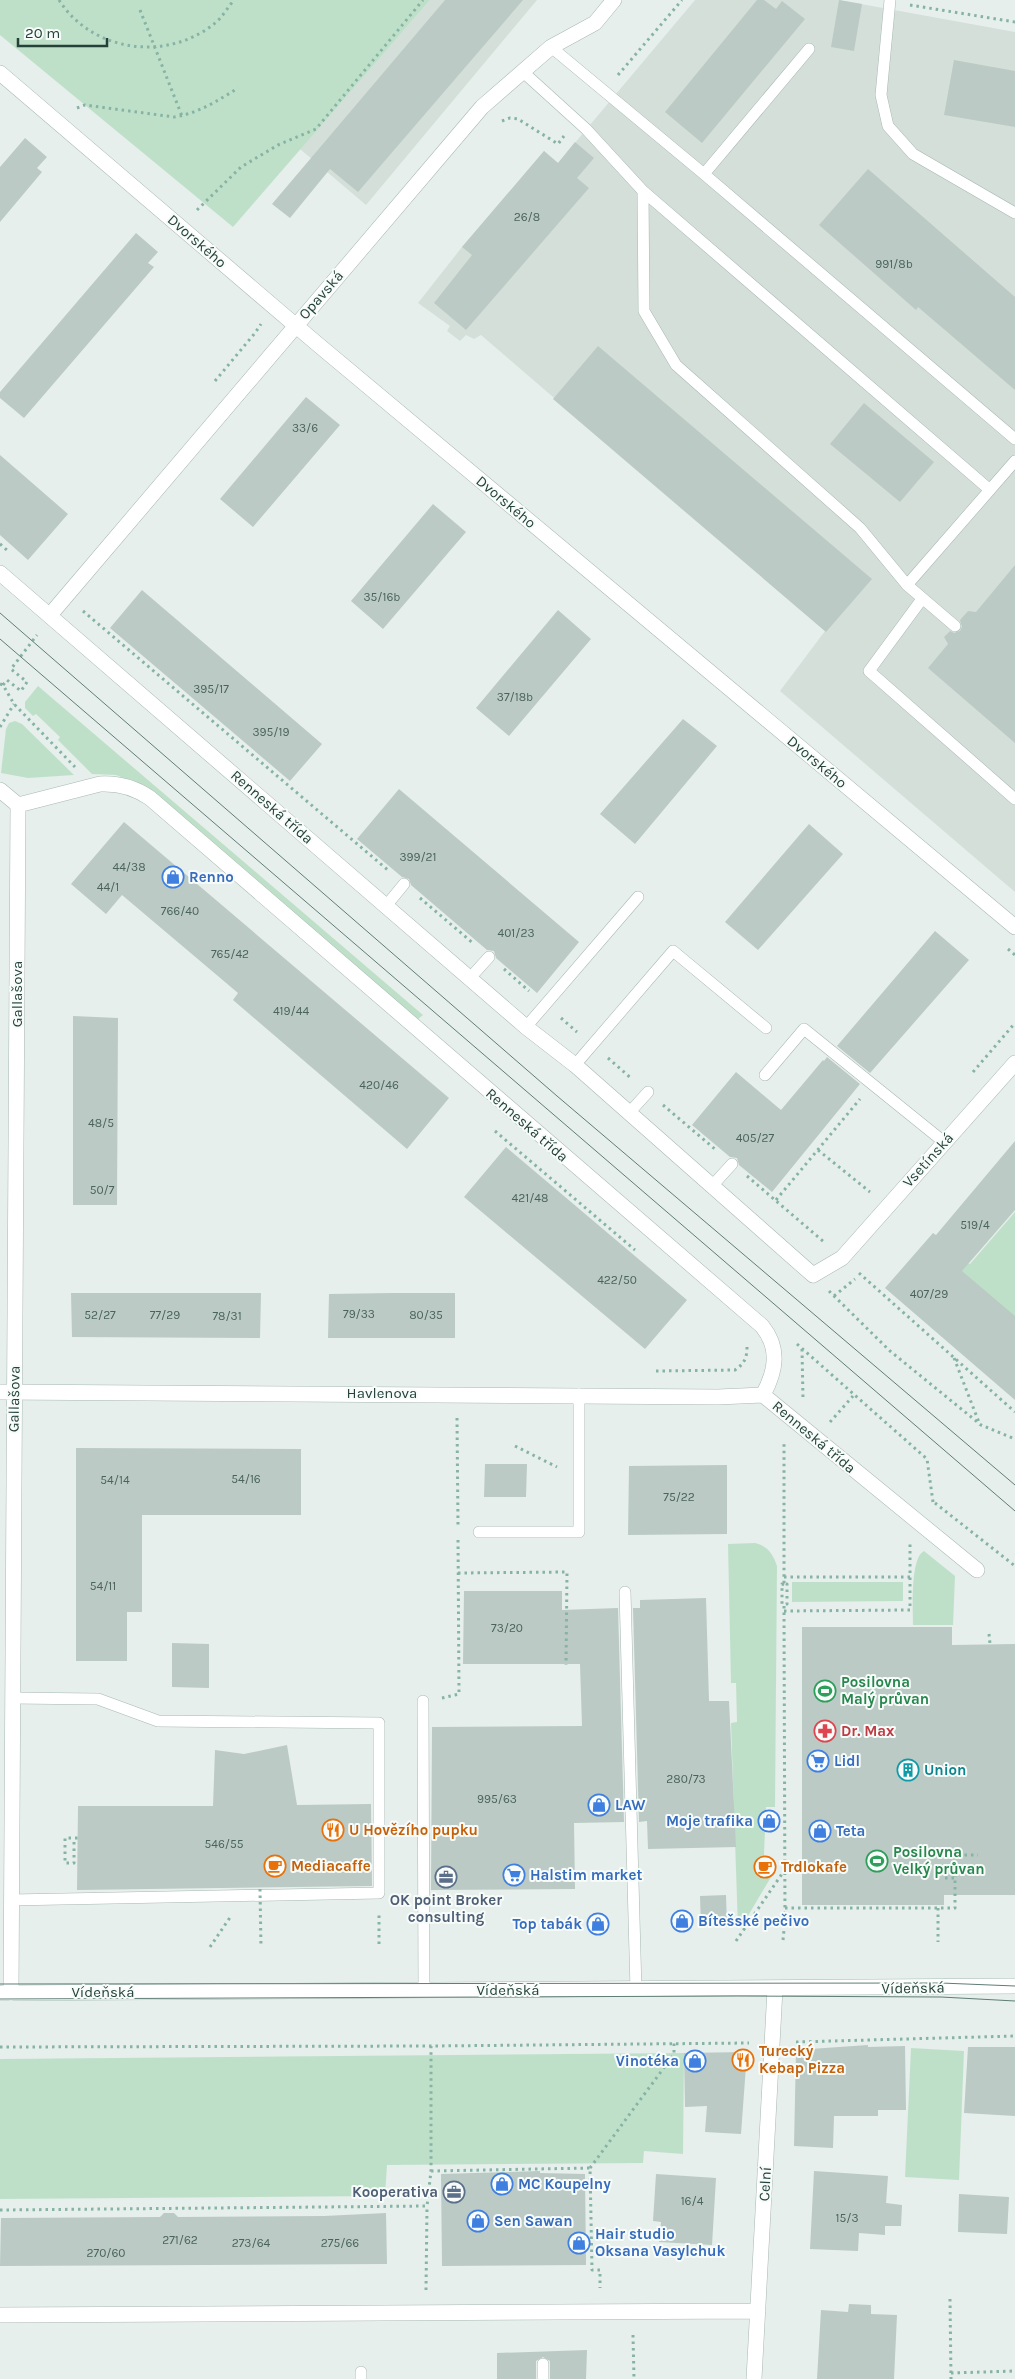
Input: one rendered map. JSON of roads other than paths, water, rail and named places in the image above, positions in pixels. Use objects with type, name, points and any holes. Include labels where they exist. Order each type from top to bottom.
[{"type":"street","name":"Opavská","points":[[50,615],[482,107],[522,70],[551,47],[595,23],[614,0]]},
{"type":"street","name":"Dvorského","points":[[0,73],[295,325],[1015,927]]},
{"type":"street","name":"Renneská třída","points":[[0,573],[526,1027],[575,1065],[813,1275]]},
{"type":"street","name":"Renneská třída","points":[[18,805],[100,784],[111,783],[130,787],[150,798],[762,1326],[774,1346],[775,1356],[770,1382],[764,1395],[977,1570]]},
{"type":"street","points":[[0,790],[18,805]]},
{"type":"street","name":"Gallašova","points":[[6,1993],[11,1900],[12,1698],[7,1392],[18,805]]},
{"type":"street","name":"Vsetínská","points":[[813,1275],[842,1258],[1015,1063]]},
{"type":"street","name":"Havlenova","points":[[7,1392],[579,1394],[718,1397],[764,1395]]},
{"type":"street","name":"Vídeňská","points":[[6,1993],[1015,1986]]},
{"type":"street","name":"Celní","points":[[754,2379],[775,1989]]},
{"type":"street","points":[[0,2315],[758,2311]]},
{"type":"lane","points":[[890,1],[881,95],[888,126],[913,154],[1015,213]]},
{"type":"lane","points":[[551,47],[704,174],[1015,439]]},
{"type":"lane","points":[[704,174],[810,49]]},
{"type":"lane","points":[[522,70],[578,121],[643,191],[990,490]]},
{"type":"lane","points":[[643,191],[644,311],[676,365],[860,528],[907,586],[954,626]]},
{"type":"lane","points":[[907,586],[1015,460]]},
{"type":"lane","points":[[922,599],[869,671],[1015,799]]},
{"type":"lane","points":[[386,906],[404,884]]},
{"type":"lane","points":[[526,1027],[638,897]]},
{"type":"lane","points":[[575,1065],[673,951],[766,1028]]},
{"type":"lane","points":[[470,978],[489,957]]},
{"type":"lane","points":[[765,1075],[804,1029],[944,1142]]},
{"type":"lane","points":[[629,1113],[648,1092]]},
{"type":"lane","points":[[712,1186],[732,1164]]},
{"type":"lane","points":[[479,1532],[579,1532],[579,1394]]},
{"type":"lane","points":[[625,1592],[636,1990]]},
{"type":"lane","points":[[11,1900],[379,1893],[379,1723],[158,1721],[98,1699],[12,1698]]},
{"type":"lane","points":[[423,1702],[424,1991]]},
{"type":"lane","points":[[543,2364],[543,2379]]},
{"type":"tram line","points":[[0,613],[557,1096],[1015,1485]]},
{"type":"tram line","points":[[0,639],[1015,1511]]},
{"type":"tram line","points":[[0,1984],[941,1983],[1015,1986]]},
{"type":"tram line","points":[[0,1999],[737,1996],[941,1997],[1015,2001]]},
{"type":"place","name":"Renno","points":[[173,877]]},
{"type":"place","name":"Posilovna Malý průvan","points":[[825,1691]]},
{"type":"place","name":"Dr. Max","points":[[825,1731]]},
{"type":"place","name":"Lidl","points":[[818,1761]]},
{"type":"place","name":"Union","points":[[908,1770]]},
{"type":"place","name":"LAW","points":[[599,1805]]},
{"type":"place","name":"Moje trafika","points":[[769,1821]]},
{"type":"place","name":"U Hovězího pupku","points":[[333,1830]]},
{"type":"place","name":"Teta","points":[[820,1831]]},
{"type":"place","name":"Posilovna Velký průvan","points":[[877,1861]]},
{"type":"place","name":"Mediacaffe","points":[[275,1866]]},
{"type":"place","name":"Trdlokafe","points":[[765,1867]]},
{"type":"place","name":"Halstim market","points":[[514,1875]]},
{"type":"place","name":"OK point Broker consulting","points":[[446,1877]]},
{"type":"place","name":"Bítešské pečivo","points":[[682,1921]]},
{"type":"place","name":"Top tabák","points":[[598,1924]]},
{"type":"place","name":"Turecký Kebap Pizza","points":[[743,2060]]},
{"type":"place","name":"Vinotéka","points":[[695,2061]]},
{"type":"place","name":"MC Koupelny","points":[[502,2184]]},
{"type":"place","name":"Kooperativa","points":[[454,2192]]},
{"type":"place","name":"Sen Sawan","points":[[478,2221]]},
{"type":"place","name":"Hair studio Oksana Vasylchuk","points":[[579,2243]]}]
